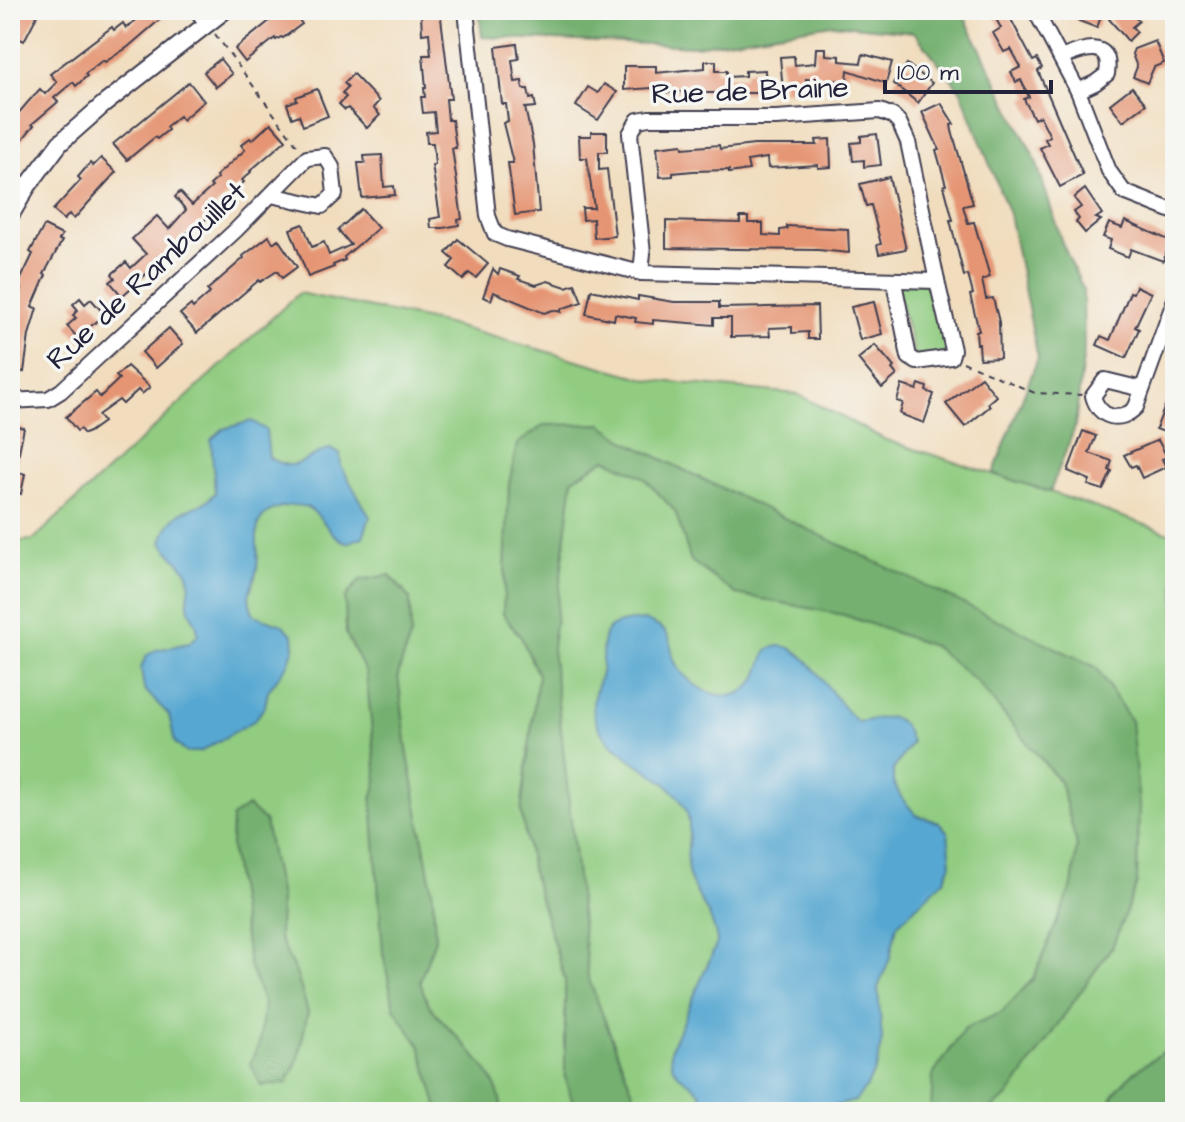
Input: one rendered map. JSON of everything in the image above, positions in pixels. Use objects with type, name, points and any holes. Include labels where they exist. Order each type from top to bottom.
[{"type":"street","points":[[11,211],[60,143],[202,17],[225,10]]},
{"type":"street","points":[[466,10],[488,216],[492,230],[500,237],[641,273],[937,281]]},
{"type":"street","points":[[1035,10],[1078,91],[1109,171],[1124,192],[1175,212]]},
{"type":"street","points":[[1061,58],[1092,48],[1107,60],[1107,74],[1078,91]]},
{"type":"street","name":"Rue de Braine","points":[[641,273],[643,253],[630,134],[638,120],[776,118],[880,111],[899,122],[908,142],[953,350],[951,357]]},
{"type":"street","name":"Rue de Rambouillet","points":[[10,401],[48,399],[61,391],[307,158],[325,156],[332,167],[335,194],[322,206],[271,195]]},
{"type":"street","points":[[894,282],[909,357],[917,362],[951,357]]},
{"type":"street","points":[[1142,389],[1105,380],[1093,396],[1096,405],[1106,415],[1118,418],[1129,415],[1136,407],[1175,299]]},
{"type":"path","points":[[202,17],[307,158]]},
{"type":"path","points":[[951,357],[1035,393],[1093,396]]},
{"type":"green space","points":[[479,10],[961,10],[1036,161],[1062,243],[1083,289],[1084,350],[1075,427],[1050,492],[993,474],[1038,358],[1009,214],[961,91],[914,32],[832,24],[696,46],[482,37]]},
{"type":"green space","points":[[937,281],[953,350],[917,362],[894,282]]},
{"type":"green space","points":[[299,293],[443,323],[650,380],[797,394],[886,440],[1175,535],[1175,1112],[10,1112],[10,876],[22,783],[10,782],[10,542],[33,540]]},
{"type":"green space","points":[[602,424],[627,442],[690,473],[1096,667],[1131,721],[1139,806],[1137,883],[1113,945],[1009,1095],[987,1112],[935,1112],[931,1109],[933,1075],[965,1028],[1001,1013],[1033,979],[1072,886],[1077,845],[1060,782],[977,682],[933,646],[844,615],[736,594],[691,561],[675,511],[643,477],[606,459],[573,479],[552,648],[588,977],[635,1097],[635,1112],[576,1112],[565,1077],[565,980],[532,872],[521,811],[538,675],[522,639],[503,614],[509,484],[517,444],[544,425]]},
{"type":"green space","points":[[390,575],[410,599],[411,634],[398,675],[407,749],[433,896],[435,939],[420,981],[431,1007],[487,1071],[500,1098],[501,1112],[439,1112],[420,1046],[394,1008],[383,953],[372,800],[377,780],[366,673],[346,634],[345,597],[360,580]]},
{"type":"green space","points":[[248,806],[265,822],[280,897],[279,938],[297,975],[308,1012],[298,1060],[287,1083],[261,1086],[250,1062],[259,1045],[264,1004],[249,965],[231,847],[232,817]]},
{"type":"green space","points":[[1175,1044],[1175,1112],[1107,1112],[1125,1081]]},
{"type":"water","points":[[252,421],[266,430],[269,458],[279,463],[294,465],[330,449],[340,454],[341,466],[370,517],[363,537],[347,543],[334,535],[317,514],[306,507],[284,506],[263,517],[257,532],[258,559],[249,595],[251,606],[254,615],[283,625],[293,635],[294,648],[255,720],[200,752],[186,752],[175,743],[169,715],[144,689],[141,668],[146,656],[156,650],[189,643],[198,635],[188,605],[189,576],[162,542],[167,529],[179,514],[200,505],[215,493],[211,440],[223,429]]},
{"type":"water","points":[[644,620],[665,632],[681,672],[710,693],[722,696],[744,691],[756,679],[768,649],[781,646],[802,656],[858,722],[892,718],[903,724],[907,732],[911,743],[893,770],[893,782],[916,815],[938,822],[948,832],[951,864],[944,880],[897,925],[890,958],[878,988],[882,1039],[877,1065],[867,1086],[855,1101],[812,1112],[706,1112],[699,1092],[674,1068],[672,1046],[717,943],[716,934],[687,868],[689,826],[686,810],[677,795],[663,782],[604,736],[596,721],[593,703],[606,633],[615,625]]},
{"type":"building","points":[[15,10],[40,10],[24,41],[10,34],[10,20]]},
{"type":"building","points":[[141,10],[171,10],[128,47],[105,62],[103,60],[85,74],[87,76],[76,86],[73,82],[54,98],[58,102],[32,124],[18,145],[10,139],[10,123],[40,89],[45,94],[57,82],[50,74],[112,27],[114,30],[123,23],[126,28],[144,14]]},
{"type":"building","points":[[283,10],[315,10],[299,20],[302,24],[283,38],[275,38],[245,62],[235,49]]},
{"type":"building","points":[[440,10],[451,99],[446,99],[448,120],[452,120],[456,148],[452,148],[462,219],[458,220],[459,225],[443,228],[431,228],[430,219],[440,217],[432,165],[435,165],[433,143],[427,143],[426,132],[436,131],[434,112],[423,113],[421,97],[425,97],[426,88],[423,55],[431,55],[429,33],[422,34],[421,13]]},
{"type":"building","points":[[991,10],[1006,10],[1033,61],[1037,59],[1042,68],[1038,71],[1083,175],[1060,187],[1040,148],[1048,144],[1045,139],[1050,136],[1040,116],[1034,119],[1024,99],[1029,97],[1021,80],[1016,82],[1011,72],[1021,67],[1011,49],[1004,52],[993,33],[1001,28]]},
{"type":"building","points":[[1051,10],[1103,10],[1097,28]]},
{"type":"building","points":[[1119,10],[1128,10],[1139,21],[1132,27],[1137,32],[1128,41],[1109,19]]},
{"type":"building","points":[[1155,41],[1164,63],[1154,67],[1147,83],[1133,77],[1137,67],[1132,54],[1134,49]]},
{"type":"building","points":[[517,44],[519,59],[512,60],[515,82],[522,81],[523,89],[528,89],[536,107],[525,108],[533,144],[539,212],[515,215],[508,163],[513,163],[503,123],[508,121],[506,104],[502,104],[496,47]]},
{"type":"building","points":[[816,48],[826,48],[826,55],[840,56],[840,61],[861,63],[863,54],[892,62],[886,83],[848,70],[847,81],[806,79],[807,88],[783,91],[780,57],[794,56],[795,65],[815,63]]},
{"type":"building","points":[[220,59],[232,74],[216,87],[204,72]]},
{"type":"building","points":[[705,61],[716,61],[716,71],[727,71],[727,77],[745,76],[745,71],[765,70],[766,93],[703,93],[703,90],[667,93],[667,87],[624,90],[624,66],[656,66],[656,73],[705,68]]},
{"type":"building","points":[[907,64],[932,83],[918,103],[893,83]]},
{"type":"building","points":[[353,74],[379,101],[373,108],[380,115],[367,128],[348,108],[345,110],[339,104],[346,97],[342,93],[348,87],[344,83]]},
{"type":"building","points":[[189,82],[204,101],[182,120],[179,116],[166,127],[168,130],[127,160],[113,144]]},
{"type":"building","points":[[604,84],[617,92],[598,120],[576,106],[588,87],[598,93]]},
{"type":"building","points":[[1132,87],[1146,104],[1123,121],[1110,104]]},
{"type":"building","points":[[317,89],[328,116],[303,126],[299,115],[292,118],[287,104]]},
{"type":"building","points":[[941,103],[954,124],[951,125],[952,131],[973,204],[963,206],[968,223],[974,222],[990,277],[982,280],[986,299],[993,298],[999,322],[1000,358],[980,359],[976,331],[979,331],[970,295],[973,294],[968,275],[964,276],[950,220],[953,220],[936,150],[939,149],[922,112]]},
{"type":"building","points":[[271,123],[286,140],[214,208],[217,211],[183,236],[185,239],[122,296],[110,282],[115,278],[112,274],[126,262],[131,268],[146,254],[132,239],[157,216],[169,229],[186,210],[175,197],[180,192],[192,205],[212,187],[210,185],[218,178],[216,176],[245,150],[241,145],[250,138],[252,140]]},
{"type":"building","points":[[591,132],[607,132],[607,152],[599,152],[599,170],[607,169],[615,236],[594,238],[593,219],[583,220],[582,208],[594,208],[587,158],[580,158],[579,136],[591,136]]},
{"type":"building","points":[[877,134],[881,165],[864,167],[864,160],[853,161],[851,143],[861,142],[861,136]]},
{"type":"building","points":[[830,139],[831,167],[768,168],[767,158],[747,161],[749,170],[729,173],[729,170],[693,171],[660,177],[657,147],[719,145],[720,149],[754,145],[817,145],[816,140]]},
{"type":"building","points":[[382,155],[384,187],[394,186],[395,195],[362,198],[358,163],[365,163],[364,156]]},
{"type":"building","points":[[101,158],[116,172],[74,219],[69,214],[64,220],[53,210],[81,180],[78,177],[90,163],[93,166]]},
{"type":"building","points":[[889,177],[906,249],[879,254],[877,245],[881,244],[871,205],[866,206],[860,184]]},
{"type":"building","points":[[1085,189],[1102,214],[1096,218],[1101,220],[1085,233],[1076,222],[1079,219],[1074,212],[1081,207],[1074,198]]},
{"type":"building","points":[[361,209],[378,228],[344,257],[345,260],[308,277],[290,229],[303,224],[312,247],[324,242],[329,255],[351,245],[338,230]]},
{"type":"building","points":[[740,217],[748,217],[748,223],[763,223],[763,235],[780,236],[780,230],[787,229],[787,226],[848,229],[849,253],[666,248],[666,221],[740,223]]},
{"type":"building","points":[[1125,221],[1171,241],[1163,261],[1131,249],[1128,257],[1108,249],[1111,240],[1103,237],[1109,223],[1122,228]]},
{"type":"building","points":[[44,226],[62,235],[59,240],[62,241],[44,274],[32,307],[37,308],[29,335],[24,372],[10,370],[10,316],[13,317],[21,289],[17,287],[33,254],[30,252]]},
{"type":"building","points":[[269,236],[273,243],[278,239],[297,267],[282,278],[277,271],[259,280],[197,333],[180,314],[191,305],[193,308],[210,293],[207,290]]},
{"type":"building","points":[[458,239],[488,264],[476,278],[469,273],[463,280],[448,267],[454,260],[446,253]]},
{"type":"building","points":[[493,269],[498,274],[500,269],[536,285],[548,281],[566,287],[575,284],[582,302],[561,309],[561,312],[553,310],[544,313],[494,292],[491,300],[483,297]]},
{"type":"building","points":[[1136,286],[1151,293],[1135,327],[1139,329],[1126,358],[1097,345],[1101,336],[1110,340],[1130,292],[1133,293]]},
{"type":"building","points":[[591,290],[638,300],[638,296],[674,302],[719,302],[719,308],[817,306],[818,339],[808,339],[808,332],[792,333],[792,327],[769,328],[770,336],[731,337],[731,318],[714,318],[714,325],[653,320],[653,324],[635,322],[636,318],[615,314],[614,320],[586,314]]},
{"type":"building","points":[[80,298],[85,304],[91,299],[105,315],[77,337],[67,326],[76,318],[73,315],[78,310],[73,304]]},
{"type":"building","points":[[874,302],[882,334],[860,340],[851,307]]},
{"type":"building","points":[[169,328],[183,344],[156,368],[142,352]]},
{"type":"building","points":[[875,345],[897,375],[882,388],[858,359]]},
{"type":"building","points":[[127,366],[150,387],[142,394],[138,390],[123,404],[119,400],[98,415],[103,422],[89,432],[84,434],[80,429],[77,431],[66,417],[96,392],[100,397],[119,379],[116,376]]},
{"type":"building","points":[[981,377],[996,396],[988,403],[990,406],[965,427],[946,404]]},
{"type":"building","points":[[1175,383],[1175,436],[1156,429]]},
{"type":"building","points":[[919,384],[934,394],[924,423],[900,414],[903,403],[897,401],[902,385],[917,390]]},
{"type":"building","points":[[10,425],[24,428],[15,471],[25,474],[21,494],[10,491]]},
{"type":"building","points":[[1083,431],[1096,436],[1089,453],[1112,461],[1109,470],[1112,471],[1103,490],[1088,485],[1090,480],[1068,471]]},
{"type":"building","points":[[1158,440],[1167,457],[1162,459],[1166,467],[1142,478],[1136,465],[1131,467],[1124,455]]}]
